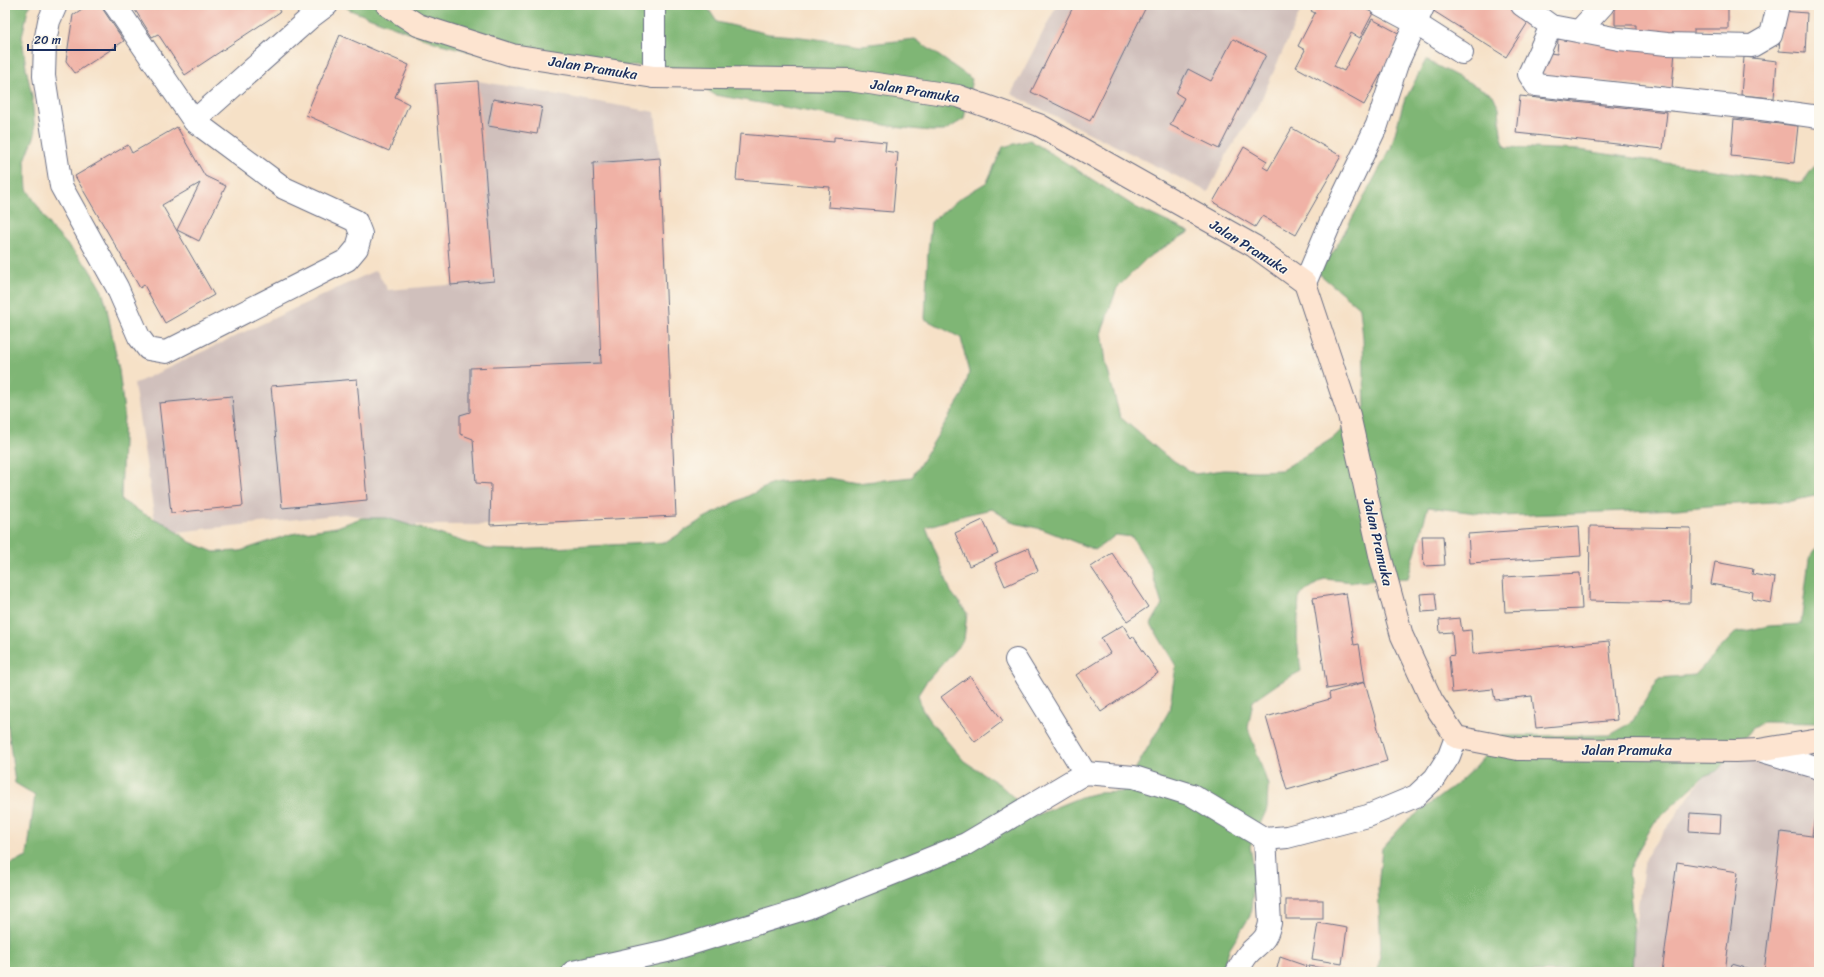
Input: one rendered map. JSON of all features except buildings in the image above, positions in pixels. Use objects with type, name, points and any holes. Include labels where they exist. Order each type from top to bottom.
[{"type":"main road","name":"Jalan Pramuka","points":[[387,5],[418,25],[512,55],[654,77],[849,80],[958,96],[1039,125],[1254,246],[1306,283],[1349,415],[1381,559],[1402,636],[1432,700],[1456,737],[1518,749],[1759,750],[1819,740]]},
{"type":"street","points":[[56,5],[49,21],[45,42],[44,76],[60,186],[117,287],[139,337],[148,349],[166,352],[347,260],[357,248],[361,234],[356,221],[284,188],[194,121],[115,5]]},
{"type":"street","points":[[194,121],[311,17],[327,5]]},
{"type":"street","points":[[654,5],[654,77]]},
{"type":"street","points":[[1381,5],[1419,14],[1462,53]]},
{"type":"street","points":[[1522,5],[1551,26],[1580,30],[1619,39],[1667,44],[1752,46],[1771,35],[1778,5]]},
{"type":"street","points":[[1580,30],[1603,5]]},
{"type":"street","points":[[1306,283],[1332,219],[1377,125],[1397,64],[1419,14]]},
{"type":"street","points":[[1551,26],[1529,74],[1536,85],[1754,108],[1819,117]]},
{"type":"street","points":[[1016,660],[1085,773]]},
{"type":"street","points":[[573,972],[667,951],[807,908],[966,844],[1085,773],[1134,777],[1192,795],[1266,839],[1288,837],[1368,816],[1416,796],[1435,778],[1448,756],[1456,737]]},
{"type":"street","points":[[1759,750],[1819,768]]},
{"type":"street","points":[[1237,972],[1246,956],[1259,945],[1268,932],[1270,923],[1266,839]]},
{"type":"shaded area","points":[[1057,5],[1303,5],[1258,107],[1228,152],[1208,192],[1011,94]]},
{"type":"shaded area","points":[[478,81],[655,112],[660,158],[676,516],[490,525],[413,525],[345,514],[157,534],[134,384],[376,270],[388,290],[494,281]]},
{"type":"shaded area","points":[[1735,751],[1819,768],[1819,972],[1632,972],[1634,934],[1645,858],[1704,776],[1717,771]]},
{"type":"green space","points":[[5,5],[31,5],[28,9],[22,37],[26,68],[32,96],[35,135],[25,160],[27,189],[50,226],[88,267],[102,291],[106,304],[119,370],[124,412],[121,500],[144,514],[168,525],[190,542],[214,552],[240,551],[291,534],[337,527],[361,518],[387,518],[487,549],[514,550],[667,542],[704,518],[772,484],[829,478],[857,483],[912,477],[963,394],[969,373],[961,338],[925,319],[928,251],[931,222],[959,199],[987,182],[1003,147],[1030,140],[1137,208],[1189,232],[1147,258],[1117,288],[1102,331],[1106,363],[1120,417],[1166,456],[1195,474],[1224,470],[1282,470],[1333,438],[1365,407],[1363,338],[1360,308],[1317,272],[1334,251],[1391,148],[1403,104],[1426,60],[1493,95],[1499,108],[1501,134],[1505,147],[1579,150],[1802,183],[1819,160],[1819,495],[1792,501],[1677,509],[1501,516],[1428,507],[1408,578],[1354,582],[1324,579],[1299,595],[1297,640],[1301,671],[1279,683],[1253,701],[1248,728],[1268,785],[1267,809],[1250,846],[1255,875],[1250,916],[1229,950],[1221,972],[5,972],[5,866],[27,857],[35,795],[15,783],[5,704]],"holes":[[[992,509],[1014,523],[1042,529],[1095,550],[1116,535],[1132,537],[1150,566],[1162,605],[1151,624],[1176,666],[1169,711],[1122,792],[1097,793],[1081,797],[1034,816],[999,784],[964,761],[929,720],[922,709],[918,695],[926,682],[964,640],[967,613],[951,592],[926,527],[965,515]]]},
{"type":"green space","points":[[343,5],[706,5],[717,22],[769,34],[861,45],[915,39],[972,79],[964,119],[944,131],[902,128],[715,95],[669,67],[521,64],[437,43],[350,10]]},
{"type":"green space","points":[[1819,544],[1819,723],[1764,722],[1752,729],[1717,771],[1704,776],[1654,823],[1640,847],[1628,873],[1634,934],[1632,972],[1378,972],[1381,947],[1378,888],[1382,848],[1406,822],[1458,783],[1476,766],[1502,736],[1609,735],[1632,722],[1659,678],[1695,675],[1735,633],[1769,626],[1801,624],[1809,559]]}]
